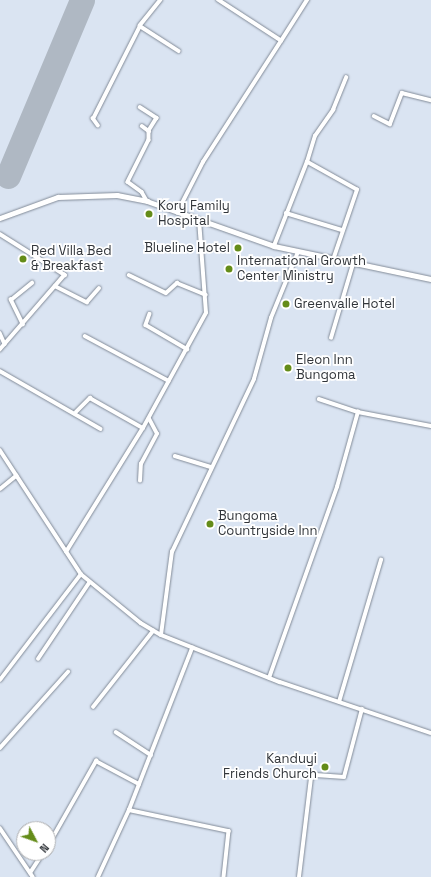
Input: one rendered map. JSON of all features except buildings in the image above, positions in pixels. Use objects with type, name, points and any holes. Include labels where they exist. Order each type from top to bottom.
[{"type":"main road","points":[[0,218],[42,201],[75,194],[117,195],[147,201],[177,213],[274,246],[333,260],[431,279]]},
{"type":"street","points":[[98,126],[93,119],[140,26],[161,0]]},
{"type":"street","points":[[218,0],[281,41]]},
{"type":"street","points":[[177,213],[222,131],[307,0]]},
{"type":"street","points":[[140,26],[179,51]]},
{"type":"street","points":[[274,246],[307,162],[315,136],[333,110],[346,78]]},
{"type":"street","points":[[374,116],[390,124],[402,93],[431,100]]},
{"type":"street","points":[[140,107],[157,118],[148,131],[149,140],[128,182],[142,192],[147,201]]},
{"type":"street","points":[[142,126],[148,131]]},
{"type":"street","points":[[307,162],[356,188],[333,260]]},
{"type":"street","points":[[286,213],[342,230]]},
{"type":"street","points":[[66,552],[149,419],[206,313],[206,295],[199,220]]},
{"type":"street","points":[[0,234],[64,273],[55,286],[0,350]]},
{"type":"street","points":[[161,635],[172,552],[254,379],[271,318],[298,252]]},
{"type":"street","points":[[331,338],[353,264]]},
{"type":"street","points":[[129,275],[166,293],[177,283],[206,295]]},
{"type":"street","points":[[22,325],[12,300],[32,283]]},
{"type":"street","points":[[55,286],[87,302],[99,288]]},
{"type":"street","points":[[150,314],[146,325],[187,349]]},
{"type":"street","points":[[0,333],[5,344]]},
{"type":"street","points":[[85,336],[169,381]]},
{"type":"street","points":[[0,371],[76,412],[101,430]]},
{"type":"street","points":[[76,412],[90,398],[143,428]]},
{"type":"street","points":[[319,399],[358,412],[431,426]]},
{"type":"street","points":[[269,678],[337,487],[358,412]]},
{"type":"street","points":[[140,481],[141,464],[157,434],[149,419]]},
{"type":"street","points":[[0,450],[81,574],[89,583],[153,631],[269,678],[431,733]]},
{"type":"street","points":[[175,456],[211,467]]},
{"type":"street","points":[[0,489],[16,476]]},
{"type":"street","points":[[339,702],[381,560]]},
{"type":"street","points":[[0,680],[81,574]]},
{"type":"street","points":[[38,659],[89,583]]},
{"type":"street","points":[[93,708],[153,631]]},
{"type":"street","points":[[98,877],[129,810],[192,648]]},
{"type":"street","points":[[0,748],[68,672]]},
{"type":"street","points":[[299,877],[311,778],[316,775],[344,777],[362,709]]},
{"type":"street","points":[[116,732],[151,754]]},
{"type":"street","points":[[56,832],[96,761],[139,784]]},
{"type":"street","points":[[129,810],[230,831],[224,877]]},
{"type":"street","points":[[0,828],[32,877]]},
{"type":"street","points":[[30,873],[38,861]]},
{"type":"runway","points":[[8,176],[82,0]]},
{"type":"place","name":"Kory Family Hospital","points":[[149,214]]},
{"type":"place","name":"Blueline Hotel","points":[[238,248]]},
{"type":"place","name":"Red Villa Bed & Breakfast","points":[[23,259]]},
{"type":"place","name":"International Growth Center Ministry","points":[[229,269]]},
{"type":"place","name":"Greenvalle Hotel","points":[[286,304]]},
{"type":"place","name":"Eleon Inn Bungoma","points":[[288,368]]},
{"type":"place","name":"Bungoma Countryside Inn","points":[[210,524]]},
{"type":"place","name":"Kanduyi Friends Church","points":[[325,767]]}]
